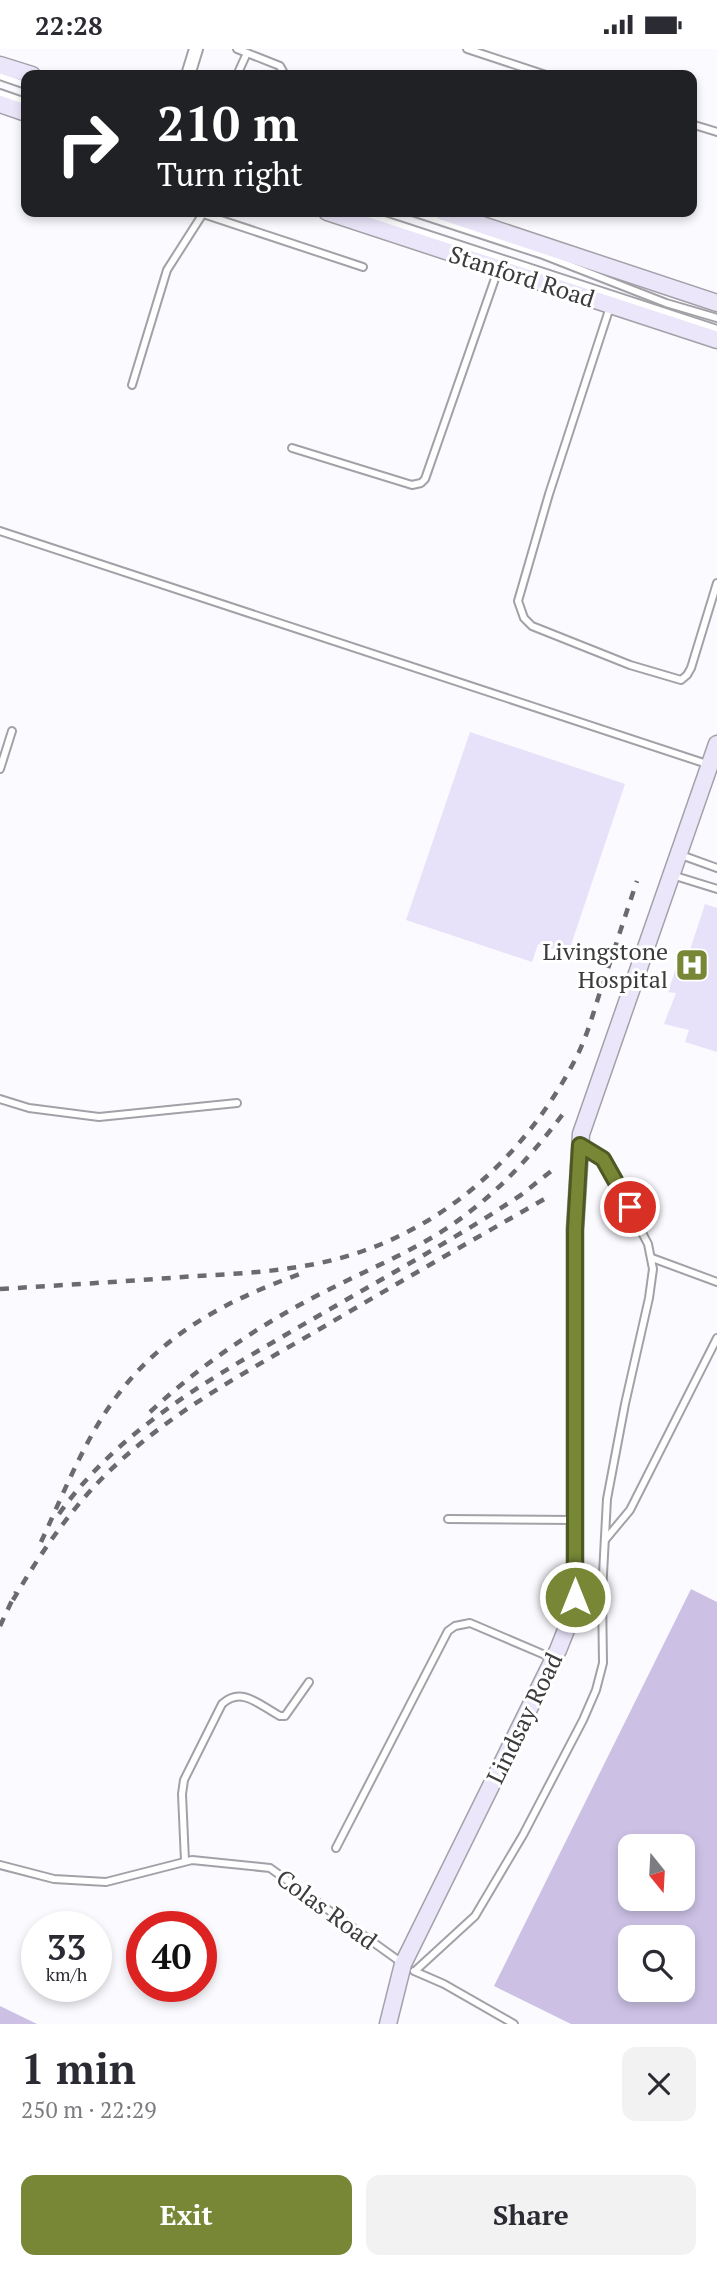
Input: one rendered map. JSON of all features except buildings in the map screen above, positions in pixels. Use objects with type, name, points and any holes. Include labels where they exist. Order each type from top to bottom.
[{"type":"street","points":[[190,70],[196,49]]},
{"type":"street","points":[[0,65],[21,72]]},
{"type":"street","points":[[0,104],[21,111]]},
{"type":"street","name":"Stanford Road","points":[[342,217],[717,340]]},
{"type":"street","name":"Stanford Road","points":[[458,217],[717,303]]},
{"type":"street","name":"Lindsay Road","points":[[388,2024],[409,1968],[572,1615],[575,1597],[575,1230],[580,1145],[586,1118],[717,744]]},
{"type":"lane","points":[[237,49],[280,66],[282,70]]},
{"type":"lane","points":[[467,49],[531,70]]},
{"type":"lane","points":[[239,70],[247,53]]},
{"type":"lane","points":[[0,76],[21,83]]},
{"type":"lane","points":[[0,93],[21,100]]},
{"type":"lane","points":[[697,126],[717,132]]},
{"type":"lane","points":[[132,385],[167,270],[201,217]]},
{"type":"lane","points":[[216,217],[363,267]]},
{"type":"lane","points":[[375,217],[717,329]]},
{"type":"lane","points":[[427,217],[543,255],[666,303],[717,318]]},
{"type":"lane","points":[[292,448],[412,485],[421,483],[425,479],[499,268]]},
{"type":"lane","points":[[610,305],[520,591],[518,601],[521,612],[532,626],[629,664],[681,680],[691,668],[717,583]]},
{"type":"lane","points":[[0,531],[710,765]]},
{"type":"lane","points":[[0,768],[12,731]]},
{"type":"lane","points":[[679,855],[717,868]]},
{"type":"lane","points":[[672,874],[717,888]]},
{"type":"lane","points":[[0,1099],[29,1108],[99,1117],[237,1103]]},
{"type":"lane","points":[[409,1968],[475,1916],[523,1835],[596,1689],[603,1663],[602,1593],[607,1499],[652,1283],[652,1258],[648,1244],[607,1166],[599,1155],[580,1145]]},
{"type":"lane","points":[[652,1258],[717,1282]]},
{"type":"lane","points":[[605,1540],[630,1510],[717,1338]]},
{"type":"lane","points":[[448,1519],[575,1520]]},
{"type":"lane","points":[[336,1848],[447,1631],[470,1623],[554,1658]]},
{"type":"lane","points":[[185,1861],[182,1794],[184,1780],[222,1705],[229,1698],[242,1695],[280,1716],[285,1716],[309,1682]]},
{"type":"lane","name":"Colas Road","points":[[0,1865],[54,1879],[106,1882],[185,1861],[270,1868],[409,1968],[444,1984],[513,2024]]},
{"type":"shaded area","points":[[691,1589],[717,1602],[717,2024],[571,2024],[494,1986]]},
{"type":"shaded area","points":[[0,2006],[37,2024],[0,2024]]},
{"type":"railway","points":[[0,1289],[238,1273],[322,1263],[398,1237],[430,1219],[489,1175],[515,1148],[559,1089],[584,1039],[637,881]]},
{"type":"railway","points":[[150,1412],[193,1375],[263,1326],[421,1244],[453,1224],[507,1179],[563,1114]]},
{"type":"railway","points":[[59,1514],[82,1485],[134,1434],[193,1391],[484,1219],[555,1168]]},
{"type":"railway","points":[[13,1600],[48,1545],[88,1493],[119,1462],[164,1425],[237,1377],[548,1197]]},
{"type":"railway","points":[[41,1542],[72,1473],[99,1423],[128,1382],[148,1361],[193,1325],[218,1310],[300,1274]]},
{"type":"railway","points":[[0,1626],[16,1592]]},
{"type":"place","name":"Livingstone Hospital","points":[[692,965]]},
{"type":"route","points":[[575,1597],[575,1230],[580,1145],[603,1159],[630,1207]]}]
